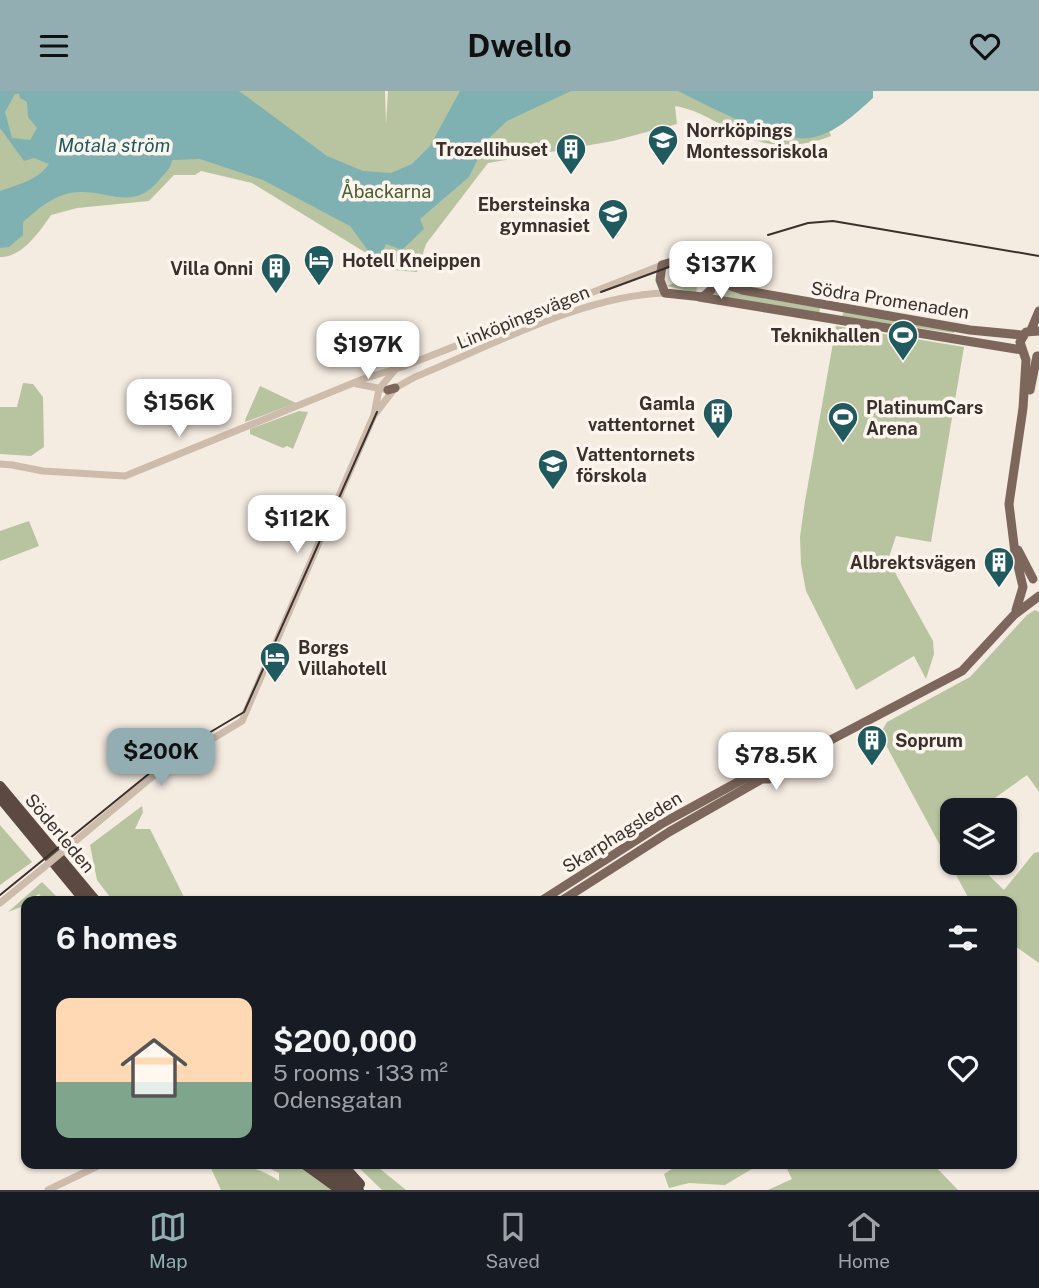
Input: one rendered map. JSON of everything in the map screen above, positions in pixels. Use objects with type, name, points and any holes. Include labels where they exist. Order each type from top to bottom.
[{"type":"highway","name":"Söderleden","points":[[0,786],[92,896]]},
{"type":"highway","name":"Söderleden","points":[[0,798],[81,896]]},
{"type":"highway","points":[[311,1169],[340,1190]]},
{"type":"highway","points":[[325,1169],[348,1190]]},
{"type":"highway","points":[[335,1169],[359,1190]]},
{"type":"highway","points":[[346,1169],[365,1190]]},
{"type":"main road","points":[[688,260],[701,264],[714,276],[709,293],[697,297],[666,293],[660,280],[662,265],[688,260]]},
{"type":"main road","name":"Södra Promenaden","points":[[714,276],[733,288],[751,292],[970,330],[1033,331]]},
{"type":"main road","name":"Södra Promenaden","points":[[697,297],[1038,356]]},
{"type":"main road","points":[[1023,408],[1023,352],[1039,309]]},
{"type":"main road","points":[[1014,615],[1023,589],[1009,504],[1023,408],[1038,356]]},
{"type":"main road","points":[[1014,544],[1036,580],[1023,589]]},
{"type":"main road","points":[[760,775],[762,765],[771,770],[785,764],[962,671],[1014,615],[1036,599],[1023,589]]},
{"type":"main road","name":"Skarphagsleden","points":[[549,896],[675,816],[760,775]]},
{"type":"main road","name":"Skarphagsleden","points":[[569,896],[760,775]]},
{"type":"street","name":"Linköpingsvägen","points":[[0,464],[125,476],[662,265]]},
{"type":"street","name":"Linköpingsvägen","points":[[388,389],[584,308],[626,296],[666,293]]},
{"type":"street","points":[[0,903],[159,771],[223,734],[247,706],[396,369]]},
{"type":"street","points":[[356,384],[388,389]]},
{"type":"street","points":[[374,415],[388,389]]},
{"type":"street","points":[[48,1190],[92,1169]]},
{"type":"green space","name":"Åbackarna","points":[[0,91],[385,91],[386,124],[388,91],[697,91],[827,125],[831,136],[791,145],[771,144],[751,139],[695,112],[675,106],[677,124],[613,141],[488,163],[426,244],[417,272],[394,270],[252,183],[201,171],[195,175],[174,175],[149,201],[77,208],[51,215],[36,236],[23,248],[16,253],[0,257]]},
{"type":"green space","points":[[703,270],[705,272],[699,277],[696,293],[667,286]]},
{"type":"green space","points":[[716,281],[736,293],[820,308],[819,314],[711,295]]},
{"type":"green space","points":[[844,311],[954,331],[954,333],[842,317]]},
{"type":"green space","points":[[836,326],[964,347],[931,542],[896,536],[888,560],[933,641],[934,654],[926,679],[914,656],[856,690],[806,591],[801,564],[800,537],[805,501]]},
{"type":"green space","points":[[23,383],[33,384],[43,397],[44,447],[31,456],[0,454],[0,407],[17,407]]},
{"type":"green space","points":[[260,386],[296,403],[245,422]]},
{"type":"green space","points":[[299,411],[308,412],[293,449],[287,446],[283,448],[250,434],[250,429]]},
{"type":"green space","points":[[29,521],[39,546],[0,561],[0,531]]},
{"type":"green space","points":[[1035,610],[1039,612],[1039,792],[1027,775],[995,798],[940,798],[940,845],[880,734],[887,722],[970,677],[1027,615]]},
{"type":"green space","points":[[142,806],[143,812],[135,829],[150,829],[184,896],[109,896],[97,880],[90,845]]},
{"type":"green space","points":[[0,825],[32,862],[0,885]]},
{"type":"green space","points":[[1039,852],[1039,963],[1017,948],[1017,896],[967,896],[956,875],[988,875],[1004,890],[1034,853]]},
{"type":"green space","points":[[42,882],[56,896],[39,894],[26,896]]},
{"type":"green space","points":[[21,901],[21,907],[8,912]]},
{"type":"green space","points":[[211,1169],[252,1169],[279,1181],[279,1173],[271,1169],[305,1169],[333,1190],[221,1190]]},
{"type":"green space","points":[[360,1169],[380,1169],[406,1190],[382,1190]]},
{"type":"green space","points":[[672,1169],[752,1169],[725,1185],[689,1183],[669,1188],[664,1174]]},
{"type":"green space","points":[[787,1169],[938,1169],[958,1190],[768,1190],[792,1179]]},
{"type":"water","name":"Motala ström","points":[[0,91],[239,91],[327,156],[363,171],[391,173],[412,164],[430,146],[460,91],[571,91],[507,121],[487,140],[469,177],[420,219],[424,229],[402,250],[386,244],[381,256],[369,252],[350,226],[263,180],[200,159],[172,160],[168,170],[151,188],[132,197],[80,192],[56,198],[23,222],[23,235],[9,247],[0,248],[0,191],[33,178],[49,164],[34,158],[24,161],[0,128]],"holes":[[[15,94],[19,94],[20,98],[27,102],[28,117],[37,128],[30,140],[12,138],[5,112]]]},
{"type":"water","points":[[678,91],[873,91],[873,98],[844,123],[828,132],[810,138],[796,138],[743,122]]},
{"type":"tram line","points":[[768,235],[808,223],[833,221],[1039,256]]},
{"type":"tram line","points":[[601,292],[688,260]]},
{"type":"tram line","points":[[0,895],[172,755],[244,712],[377,412]]},
{"type":"place","name":"Norrköpings Montessoriskola","points":[[663,167]]},
{"type":"place","name":"Trozellihuset","points":[[571,176]]},
{"type":"place","name":"Ebersteinska gymnasiet","points":[[613,241]]},
{"type":"place","name":"Hotell Kneippen","points":[[319,287]]},
{"type":"place","name":"Villa Onni","points":[[276,295]]},
{"type":"place","name":"Teknikhallen","points":[[903,362]]},
{"type":"place","name":"Gamla vattentornet","points":[[718,440]]},
{"type":"place","name":"PlatinumCars Arena","points":[[843,444]]},
{"type":"place","name":"Vattentornets förskola","points":[[553,491]]},
{"type":"place","name":"Albrektsvägen","points":[[999,589]]},
{"type":"place","name":"Borgs Villahotell","points":[[275,684]]},
{"type":"place","name":"Soprum","points":[[872,767]]}]
